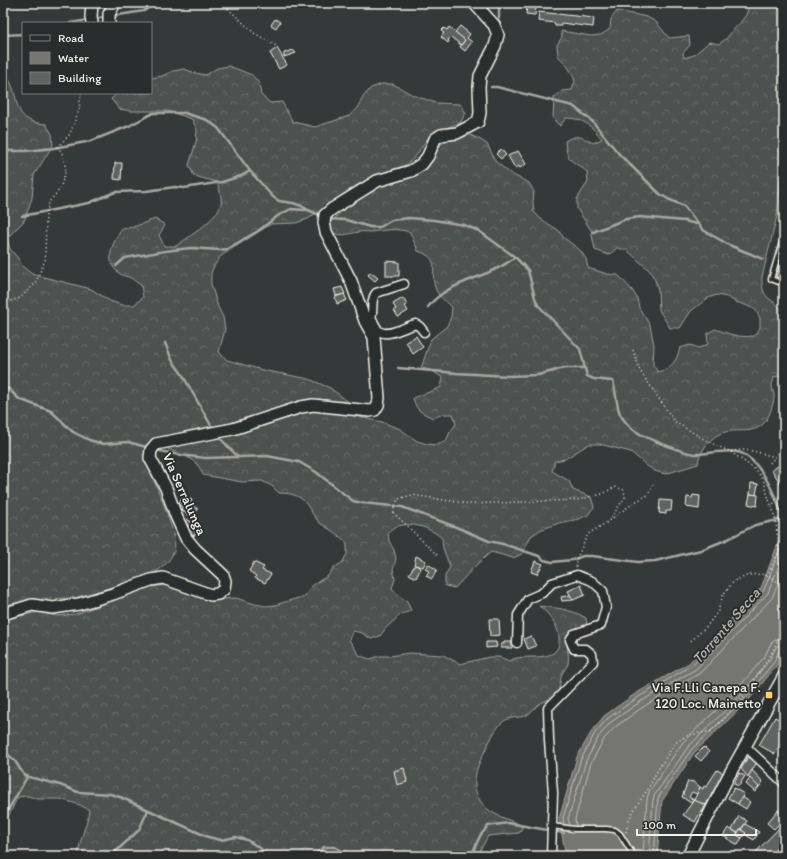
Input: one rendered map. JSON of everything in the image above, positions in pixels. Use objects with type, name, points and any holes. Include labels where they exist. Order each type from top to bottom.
[{"type":"street","points":[[92,3],[92,22]]},
{"type":"street","points":[[109,22],[110,14],[116,3]]},
{"type":"street","name":"Via Serralunga","points":[[3,614],[32,605],[53,608],[79,604],[151,580],[163,578],[211,595],[218,594],[224,589],[225,581],[223,575],[195,550],[186,538],[166,488],[150,458],[151,450],[156,444],[233,429],[301,407],[314,405],[357,411],[375,410],[380,398],[374,337],[351,281],[326,232],[324,223],[325,215],[332,208],[377,181],[411,171],[422,164],[428,156],[435,139],[441,135],[457,133],[478,122],[480,113],[480,76],[495,46],[498,36],[494,25],[474,3]]},
{"type":"street","points":[[367,317],[373,313],[373,296],[376,293],[404,284]]},
{"type":"street","name":"Via Serralunga","points":[[367,317],[379,330],[385,333],[400,330],[416,324],[424,332]]},
{"type":"street","points":[[517,643],[518,615],[528,599],[542,593],[552,583],[577,575],[592,581],[603,591],[606,607],[601,625],[574,634],[570,640],[574,649],[586,649],[592,654],[593,662],[548,708],[548,740],[553,793],[551,856]]},
{"type":"street","points":[[688,856],[728,777],[784,676]]},
{"type":"street","points":[[745,746],[784,783]]},
{"type":"lane","points":[[783,239],[771,279],[784,284]]},
{"type":"lane","points":[[552,826],[574,829],[615,830],[620,834],[634,856]]},
{"type":"path","points":[[222,3],[254,33],[278,47]]},
{"type":"path","points":[[3,304],[20,298],[35,284],[45,260],[46,216],[49,202],[60,189],[66,170],[63,155],[58,147],[70,134],[79,110],[81,94]]},
{"type":"path","points":[[633,350],[640,371],[675,422],[707,442],[731,452],[757,472],[764,481],[776,522],[779,551],[767,576]]},
{"type":"path","points":[[770,463],[784,443]]},
{"type":"path","points":[[731,452],[739,449],[775,457]]},
{"type":"path","points":[[577,575],[576,560],[588,534],[635,502],[648,495],[653,484]]},
{"type":"path","points":[[438,554],[394,513],[394,508],[398,499],[412,495],[470,504],[577,500],[602,494],[615,487],[624,490],[625,497],[609,521]]},
{"type":"path","points":[[772,507],[776,499],[784,492]]},
{"type":"path","points":[[691,641],[707,626],[718,612],[723,595],[734,581],[749,575],[761,574],[772,577],[784,588]]},
{"type":"path","points":[[623,840],[630,819],[637,805],[675,743],[686,736],[711,731],[722,721],[751,685],[773,651],[784,626]]},
{"type":"green space","points":[[750,3],[784,3],[784,171],[780,183],[777,216],[762,277],[762,285],[763,291],[768,298],[784,313],[784,375],[774,377],[772,386],[774,395],[773,401],[766,421],[757,428],[750,430],[719,434],[711,440],[703,450],[698,464],[665,474],[655,471],[647,466],[631,452],[599,444],[589,444],[565,459],[555,461],[552,471],[569,481],[573,490],[591,497],[594,507],[588,515],[540,530],[531,536],[522,554],[513,558],[491,552],[476,565],[455,588],[445,586],[445,576],[450,567],[443,548],[442,538],[430,530],[415,525],[401,525],[394,528],[388,532],[389,541],[394,550],[396,559],[393,569],[395,579],[392,588],[399,596],[407,601],[411,611],[401,614],[380,636],[371,639],[362,633],[353,631],[349,640],[360,656],[370,659],[380,656],[409,653],[443,655],[460,664],[489,657],[499,657],[509,661],[523,657],[544,656],[556,651],[559,645],[557,628],[550,616],[539,606],[558,608],[586,618],[587,628],[577,629],[567,634],[568,664],[562,674],[559,690],[556,695],[539,704],[527,715],[504,721],[495,731],[477,768],[475,786],[480,801],[486,808],[495,814],[523,826],[519,833],[488,836],[477,856],[78,856],[89,810],[80,805],[61,799],[38,799],[28,796],[18,797],[10,814],[3,823],[3,620],[38,612],[57,616],[76,614],[147,587],[168,585],[188,591],[206,600],[236,598],[265,606],[275,605],[305,596],[311,587],[328,576],[333,568],[342,563],[347,554],[347,544],[338,535],[318,521],[302,499],[291,494],[279,493],[272,486],[262,481],[242,482],[203,475],[200,468],[192,460],[163,447],[309,409],[337,412],[382,422],[400,429],[417,441],[427,444],[437,445],[446,441],[456,424],[453,414],[443,414],[433,418],[422,413],[416,406],[413,398],[441,387],[443,378],[431,370],[421,368],[431,339],[447,326],[451,317],[452,307],[437,293],[436,290],[433,277],[433,262],[426,254],[418,251],[410,232],[391,230],[342,235],[330,232],[331,222],[353,200],[378,185],[428,165],[441,144],[451,139],[470,135],[487,144],[496,162],[511,174],[529,183],[534,192],[534,212],[541,219],[558,230],[564,238],[580,250],[586,259],[588,268],[607,274],[618,275],[632,290],[637,298],[639,308],[650,325],[654,345],[653,365],[658,372],[667,369],[673,364],[680,348],[690,345],[699,348],[708,344],[707,334],[715,329],[739,336],[754,336],[760,328],[760,318],[755,309],[727,297],[717,295],[708,298],[691,311],[680,328],[670,328],[659,310],[658,290],[650,271],[627,250],[617,248],[609,255],[595,250],[591,230],[577,209],[577,199],[588,182],[587,172],[571,160],[567,154],[565,141],[573,137],[582,137],[593,143],[602,139],[595,130],[582,121],[566,118],[560,126],[553,119],[554,98],[562,91],[572,90],[575,81],[568,67],[558,56],[557,45],[562,37],[561,31],[591,36],[601,35],[610,29],[611,19],[617,11],[647,17],[656,22],[669,38],[689,36],[690,45],[683,53],[684,58],[694,55],[709,42],[719,44],[727,38],[746,15]]},
{"type":"green space","points":[[229,66],[252,75],[259,83],[261,95],[270,103],[282,102],[293,122],[315,127],[349,116],[358,108],[363,97],[371,88],[382,84],[393,84],[413,95],[436,103],[460,104],[466,113],[460,123],[437,131],[428,138],[415,157],[406,165],[382,173],[357,185],[308,219],[296,223],[271,224],[221,256],[211,273],[211,284],[218,307],[223,317],[225,329],[219,352],[227,360],[262,370],[309,379],[330,388],[350,403],[319,399],[287,405],[235,422],[191,430],[154,439],[146,460],[173,533],[175,544],[174,551],[167,562],[151,575],[75,598],[45,599],[3,605],[3,72],[13,88],[20,112],[25,118],[34,122],[46,124],[52,134],[53,145],[34,175],[32,198],[24,221],[7,238],[10,249],[23,267],[32,274],[91,289],[110,301],[122,305],[134,305],[143,297],[141,285],[131,278],[120,274],[111,263],[111,251],[115,239],[122,229],[133,227],[155,219],[165,225],[159,235],[164,246],[176,246],[202,227],[215,215],[221,204],[221,198],[217,182],[194,176],[189,165],[196,142],[197,130],[192,119],[168,111],[132,111],[119,109],[111,99],[116,94],[152,94],[152,78],[162,76],[173,71],[184,69],[206,75],[217,68]]},
{"type":"water","name":"Torrente Secca","points":[[784,528],[784,650],[778,664],[747,702],[694,753],[662,801],[657,856],[566,856],[559,819],[577,757],[592,731],[604,716],[635,694],[689,663],[761,588]]},
{"type":"building","points":[[527,7],[536,8],[535,15],[526,14]]},
{"type":"building","points":[[539,12],[594,18],[593,27],[561,23],[561,26],[555,26],[555,23],[538,21]]},
{"type":"building","points":[[275,19],[280,22],[276,28],[271,25]]},
{"type":"building","points":[[460,26],[470,34],[467,38],[472,42],[465,51],[460,47],[465,40],[455,32]]},
{"type":"building","points":[[449,27],[465,40],[461,45],[451,37],[448,40],[448,43],[441,37],[444,33],[441,31],[444,28],[447,30]]},
{"type":"building","points":[[277,48],[287,65],[279,69],[270,53]]},
{"type":"building","points":[[293,50],[296,53],[284,57],[284,53]]},
{"type":"building","points":[[501,149],[506,155],[501,159],[496,154]]},
{"type":"building","points":[[518,151],[526,164],[520,168],[519,166],[515,168],[508,156]]},
{"type":"building","points":[[115,163],[122,163],[121,180],[114,179]]},
{"type":"building","points":[[784,248],[784,279],[776,277]]},
{"type":"building","points":[[386,261],[399,262],[399,276],[386,276]]},
{"type":"building","points":[[370,272],[378,278],[375,281],[368,275]]},
{"type":"building","points":[[342,287],[345,294],[336,296],[334,289]]},
{"type":"building","points":[[344,294],[347,300],[337,304],[335,297]]},
{"type":"building","points":[[403,298],[407,305],[405,306],[408,311],[398,317],[394,310],[396,309],[393,304]]},
{"type":"building","points":[[416,336],[423,347],[413,354],[406,342]]},
{"type":"building","points":[[781,464],[784,469],[784,481],[780,483],[772,470]]},
{"type":"building","points":[[751,483],[758,484],[756,495],[750,494]]},
{"type":"building","points":[[750,494],[758,495],[757,506],[748,504]]},
{"type":"building","points":[[184,495],[192,500],[190,504],[198,509],[192,518],[181,510],[183,508],[178,504]]},
{"type":"building","points":[[693,495],[700,496],[699,509],[686,507],[687,497],[692,498]]},
{"type":"building","points":[[660,500],[672,501],[671,511],[666,511],[666,514],[659,513]]},
{"type":"building","points":[[187,519],[200,528],[194,536],[188,532],[192,528],[184,523]]},
{"type":"building","points":[[416,556],[426,561],[423,567],[414,565]]},
{"type":"building","points":[[535,561],[543,564],[537,574],[531,572]]},
{"type":"building","points":[[254,562],[264,567],[262,570],[271,574],[265,583],[255,578],[256,576],[249,571]]},
{"type":"building","points":[[428,564],[437,570],[432,579],[426,576],[429,571],[425,569]]},
{"type":"building","points":[[415,565],[421,568],[416,578],[409,574]]},
{"type":"building","points":[[581,585],[585,595],[573,600],[568,591]]},
{"type":"building","points":[[570,595],[573,600],[562,601],[561,597]]},
{"type":"building","points":[[489,619],[499,619],[500,635],[490,636]]},
{"type":"building","points":[[531,636],[536,646],[528,649],[524,639]]},
{"type":"building","points":[[486,642],[496,642],[497,647],[486,648]]},
{"type":"building","points":[[504,642],[512,642],[512,648],[501,648],[501,644],[504,644]]},
{"type":"building","points":[[775,717],[784,722],[784,739],[775,754],[759,745]]},
{"type":"building","points":[[704,747],[709,752],[701,761],[695,756]]},
{"type":"building","points":[[748,757],[757,762],[748,777],[741,769]]},
{"type":"building","points":[[404,768],[407,782],[397,785],[394,771]]},
{"type":"building","points":[[717,770],[723,773],[706,805],[694,800],[700,787],[703,789],[704,786],[706,787]]},
{"type":"building","points":[[752,770],[763,782],[759,787],[748,777]]},
{"type":"building","points":[[739,773],[745,776],[739,786],[734,784]]},
{"type":"building","points":[[750,778],[759,787],[755,792],[746,784]]},
{"type":"building","points":[[688,781],[692,781],[700,787],[697,794],[692,792],[689,797],[694,800],[691,803],[682,797]]},
{"type":"building","points":[[734,788],[744,794],[738,804],[728,798]]},
{"type":"building","points":[[742,797],[750,802],[746,809],[738,804]]},
{"type":"building","points":[[694,800],[706,805],[695,822],[683,815]]},
{"type":"building","points":[[778,810],[784,815],[784,841],[773,852],[771,851],[766,856],[758,856],[755,853],[782,825],[780,823],[774,829],[767,823]]},
{"type":"building","points":[[739,816],[747,821],[738,833],[732,830]]},
{"type":"building","points":[[745,824],[759,832],[754,840],[744,834],[746,833],[741,830]]},
{"type":"building","points":[[728,828],[738,833],[737,835],[742,838],[738,845],[723,836]]},
{"type":"building","points":[[740,829],[746,833],[742,838],[737,835]]},
{"type":"waterway","points":[[112,16],[144,11],[155,3]]},
{"type":"waterway","points":[[499,3],[499,18]]},
{"type":"waterway","points":[[94,19],[105,17]]},
{"type":"waterway","points":[[76,22],[89,20]]},
{"type":"waterway","points":[[3,38],[6,35],[22,34]]},
{"type":"waterway","points":[[491,87],[497,87],[573,106],[593,122],[619,154],[660,194],[684,206],[703,230],[729,245],[763,259]]},
{"type":"waterway","points":[[3,151],[26,151],[54,148],[91,141],[129,126],[153,113],[184,113],[207,120],[218,128],[250,171],[273,197],[279,201],[302,206],[322,216]]},
{"type":"waterway","points":[[22,216],[89,203],[115,192],[146,191],[175,187],[184,188],[222,182],[241,176],[250,171]]},
{"type":"waterway","points":[[116,266],[125,258],[165,251],[190,248],[227,249],[258,231],[279,215],[291,209],[306,210]]},
{"type":"waterway","points":[[593,232],[626,219],[640,217],[684,221],[697,224]]},
{"type":"waterway","points":[[328,219],[346,220],[370,227],[380,227],[392,220],[409,218],[464,225],[479,231],[515,257],[528,270],[538,305],[580,349],[587,376],[594,379],[613,381],[620,414],[630,427],[654,441],[691,453],[702,454],[734,451],[745,455],[752,460],[764,476],[774,494],[784,522]]},
{"type":"waterway","points":[[428,307],[447,290],[494,270],[515,257]]},
{"type":"waterway","points":[[165,343],[172,360],[182,374],[213,429]]},
{"type":"waterway","points":[[398,368],[508,376],[538,375],[564,368],[584,368]]},
{"type":"waterway","points":[[3,387],[9,389],[19,399],[51,411],[73,432],[89,440],[103,444],[128,442],[150,448]]},
{"type":"waterway","points":[[217,435],[238,457]]},
{"type":"waterway","points":[[156,450],[179,455],[206,458],[267,456],[299,462],[316,472],[353,501],[402,507],[489,541],[503,544],[552,562],[572,560],[583,556],[638,562],[655,561],[701,550],[728,539],[755,525],[783,519]]},
{"type":"waterway","points":[[3,750],[15,761],[24,775],[60,785],[78,792],[110,794],[120,797],[208,837],[221,840],[236,837],[247,840],[260,848],[268,856]]},
{"type":"waterway","points":[[3,815],[7,812],[27,777]]},
{"type":"waterway","points":[[111,856],[139,830],[148,810]]},
{"type":"waterway","points":[[471,856],[480,836],[488,826],[508,823],[564,833]]},
{"type":"waterway","points":[[314,856],[324,847],[335,847],[351,856]]},
{"type":"place","name":"Via F.Lli Canepa F. 120 Loc. Mainetto","points":[[769,695]]}]
